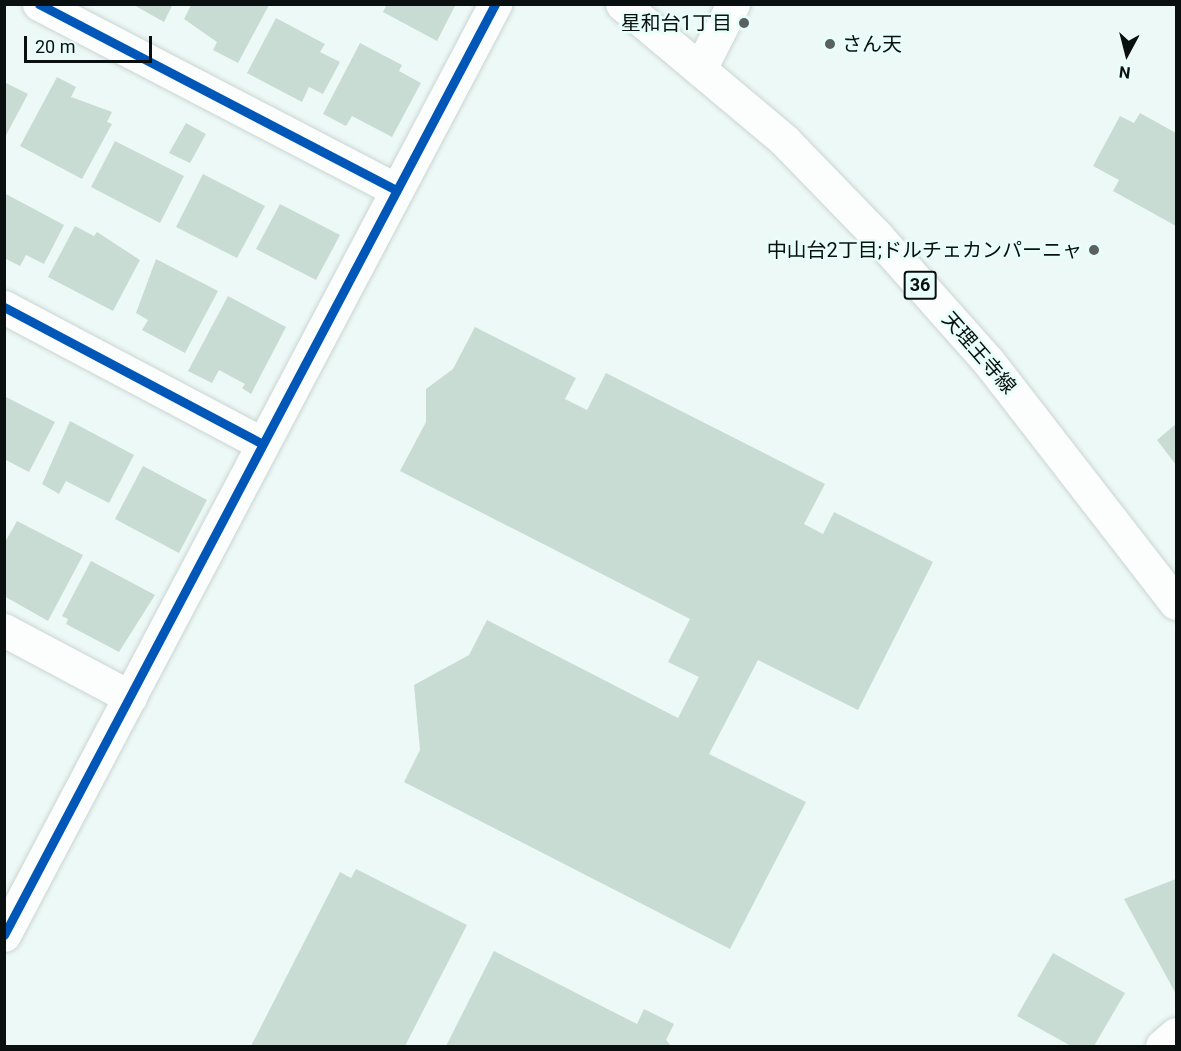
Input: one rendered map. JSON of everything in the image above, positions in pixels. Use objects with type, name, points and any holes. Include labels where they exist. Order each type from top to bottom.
[{"type":"street","points":[[39,4],[397,190]]},
{"type":"street","points":[[4,935],[261,443],[495,4]]},
{"type":"street","name":"天理王寺線","points":[[622,4],[701,68],[785,141],[940,308],[1069,461],[1176,603]]},
{"type":"street","points":[[701,68],[733,4]]},
{"type":"street","points":[[4,307],[261,443]]},
{"type":"street","points":[[4,630],[130,697]]},
{"type":"street","points":[[1162,1047],[1176,1034]]},
{"type":"building","points":[[132,4],[173,4],[164,22]]},
{"type":"building","points":[[387,4],[456,4],[437,41],[383,12]]},
{"type":"building","points":[[191,5],[269,5],[238,63],[213,50],[217,42],[184,19]]},
{"type":"building","points":[[276,18],[325,44],[320,52],[340,62],[323,94],[309,87],[302,102],[247,73]]},
{"type":"building","points":[[360,43],[402,65],[399,71],[421,83],[392,137],[352,116],[346,126],[323,114]]},
{"type":"building","points":[[57,77],[76,87],[71,97],[112,112],[107,122],[112,124],[82,179],[20,146]]},
{"type":"building","points":[[4,82],[28,94],[4,139]]},
{"type":"building","points":[[1140,113],[1176,133],[1176,226],[1113,191],[1119,180],[1093,166],[1120,116],[1134,123]]},
{"type":"building","points":[[186,123],[206,134],[190,163],[169,153]]},
{"type":"building","points":[[115,141],[184,176],[160,223],[91,187]]},
{"type":"building","points":[[203,174],[265,206],[237,258],[176,227]]},
{"type":"building","points":[[4,193],[64,225],[44,264],[26,255],[20,266],[4,258]]},
{"type":"building","points":[[280,204],[340,235],[316,280],[256,249]]},
{"type":"building","points":[[75,226],[94,236],[97,232],[140,260],[113,311],[48,277]]},
{"type":"building","points":[[156,259],[218,291],[185,353],[142,330],[148,320],[136,313]]},
{"type":"building","points":[[228,296],[286,327],[251,394],[242,388],[245,384],[219,370],[212,383],[188,371]]},
{"type":"building","points":[[475,327],[576,378],[565,399],[587,410],[606,373],[825,484],[804,524],[823,534],[834,512],[933,562],[858,710],[758,660],[709,754],[806,802],[730,949],[404,782],[420,750],[414,685],[469,655],[487,620],[678,718],[699,677],[668,662],[690,619],[400,471],[426,422],[426,389],[453,369]]},
{"type":"building","points":[[4,396],[55,422],[29,472],[4,459]]},
{"type":"building","points":[[70,421],[134,455],[109,503],[66,481],[59,494],[42,484]]},
{"type":"building","points":[[1176,424],[1176,465],[1157,440]]},
{"type":"building","points":[[143,466],[207,500],[179,553],[115,519]]},
{"type":"building","points":[[17,521],[83,555],[48,621],[4,596],[4,544]]},
{"type":"building","points":[[91,561],[155,595],[119,652],[66,624],[68,619],[62,616]]},
{"type":"building","points":[[356,869],[467,925],[405,1046],[251,1046],[340,872],[351,878]]},
{"type":"building","points":[[1176,879],[1176,994],[1124,899]]},
{"type":"building","points":[[494,951],[637,1024],[644,1009],[674,1024],[666,1040],[671,1046],[446,1046]]},
{"type":"building","points":[[1053,953],[1125,993],[1094,1046],[1071,1046],[1017,1016]]},
{"type":"cycle path","points":[[39,4],[397,190]]},
{"type":"cycle path","points":[[4,935],[495,4]]},
{"type":"cycle path","points":[[4,307],[261,443]]},
{"type":"place","name":"星和台1丁目","points":[[744,23]]},
{"type":"place","name":"さん天","points":[[830,44]]},
{"type":"place","name":"中山台2丁目;ドルチェカンパーニャ","points":[[1094,250]]}]
